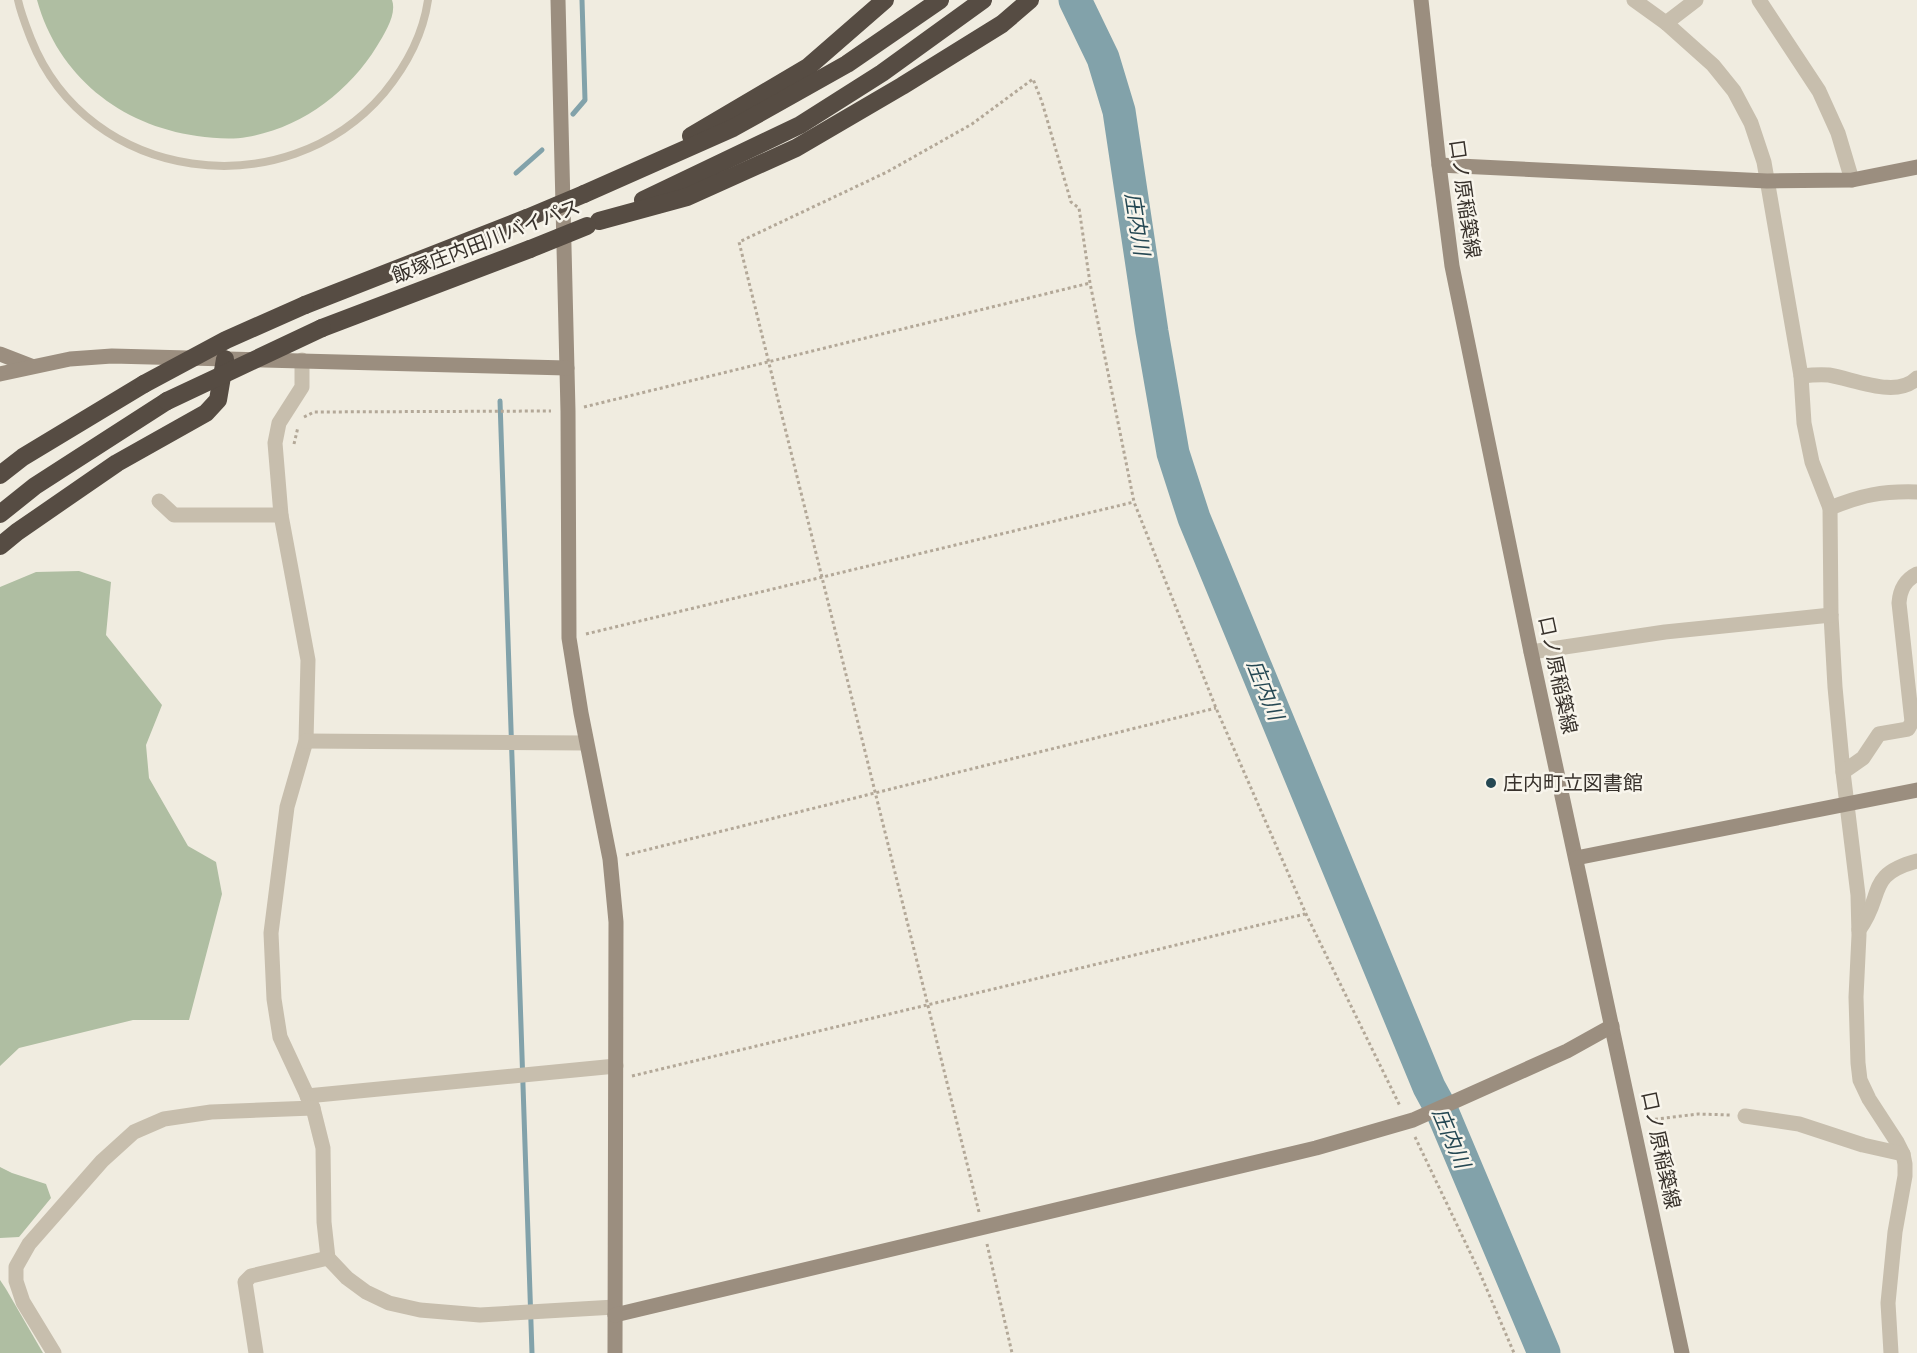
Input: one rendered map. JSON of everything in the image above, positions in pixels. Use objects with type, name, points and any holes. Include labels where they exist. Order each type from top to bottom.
[{"type":"highway","points":[[612,183],[808,67],[885,0]]},
{"type":"highway","name":"飯塚庄内田川バイパス","points":[[0,476],[23,457],[144,384],[226,340],[305,305],[612,183],[733,128],[847,64],[940,0]]},
{"type":"highway","points":[[593,224],[687,197],[796,148],[1002,24],[1030,0]]},
{"type":"highway","name":"飯塚庄内田川バイパス","points":[[0,514],[35,486],[167,401],[322,328],[593,224],[800,125],[882,73],[981,1]]},
{"type":"highway","points":[[0,546],[117,463],[206,413],[218,400],[225,359]]},
{"type":"street","points":[[558,0],[564,176],[570,638],[586,743],[610,860],[616,922],[615,1353]]},
{"type":"street","name":"口ノ原稲築線","points":[[1421,0],[1438,165],[1452,266],[1531,652],[1682,1353]]},
{"type":"street","points":[[1634,0],[1666,23],[1713,65],[1734,91],[1751,123],[1764,162],[1801,376],[1804,423],[1812,462],[1830,508],[1831,615],[1843,772],[1858,895],[1856,997],[1858,1063],[1860,1080],[1869,1099],[1903,1154],[1905,1176],[1895,1232],[1888,1304],[1891,1353]]},
{"type":"street","points":[[1666,23],[1696,0]]},
{"type":"street","points":[[1759,0],[1819,91],[1838,133],[1852,180]]},
{"type":"street","points":[[1438,165],[1767,181],[1852,180],[1917,167]]},
{"type":"street","points":[[0,354],[31,366]]},
{"type":"street","points":[[0,374],[70,359],[112,356],[567,368]]},
{"type":"street","points":[[302,360],[302,387],[279,423],[275,443],[281,515],[308,660],[306,741],[287,807],[271,933],[274,999],[280,1037],[310,1102],[323,1148],[324,1222],[328,1258],[347,1278],[366,1292],[389,1302],[420,1310],[480,1315],[615,1311],[1316,1148],[1411,1121],[1567,1051],[1612,1026]]},
{"type":"street","points":[[1801,376],[1827,374],[1894,388],[1913,382],[1917,378]]},
{"type":"street","points":[[1830,508],[1858,496],[1892,491],[1917,492]]},
{"type":"street","points":[[159,501],[174,515],[281,515]]},
{"type":"street","points":[[1843,772],[1863,758],[1879,734],[1908,729],[1912,722],[1899,591],[1911,577],[1917,574]]},
{"type":"street","points":[[1531,652],[1665,632],[1831,615]]},
{"type":"street","points":[[306,741],[586,743]]},
{"type":"street","points":[[1576,858],[1917,790]]},
{"type":"street","points":[[1859,930],[1869,918],[1880,882],[1887,873],[1917,861]]},
{"type":"street","points":[[54,1353],[23,1302],[16,1281],[16,1267],[29,1244],[102,1161],[134,1132],[164,1119],[211,1112],[616,1073]]},
{"type":"street","points":[[1744,1116],[1799,1124],[1863,1145],[1903,1154]]},
{"type":"street","points":[[256,1353],[245,1282],[252,1276],[328,1258]]},
{"type":"lane","points":[[18,0],[36,49],[51,78],[76,108],[108,134],[142,150],[182,162],[216,166],[256,163],[294,155],[330,140],[367,112],[395,79],[414,48],[425,20],[428,0]]},
{"type":"path","points":[[1012,1353],[929,1005],[739,242],[887,172],[972,124],[1033,79],[1042,102],[1071,202],[1079,208],[1090,283],[1134,502],[1216,708],[1306,914],[1411,1121],[1514,1353]]},
{"type":"path","points":[[291,453],[300,419],[314,412],[568,411],[1090,283]]},
{"type":"path","points":[[570,638],[1134,502]]},
{"type":"path","points":[[610,860],[1216,708]]},
{"type":"path","points":[[616,1073],[929,1005],[1306,914]]},
{"type":"path","points":[[1648,1120],[1698,1114],[1744,1116]]},
{"type":"green space","points":[[37,0],[392,0],[393,11],[383,35],[366,63],[338,93],[322,105],[286,125],[247,137],[228,139],[197,136],[142,121],[118,108],[96,92],[77,74],[60,52]]},
{"type":"green space","points":[[79,571],[111,582],[106,635],[162,705],[146,745],[149,778],[188,846],[216,862],[222,894],[189,1020],[133,1020],[19,1048],[0,1066],[0,587],[36,572]]},
{"type":"green space","points":[[0,1167],[46,1184],[51,1198],[19,1237],[0,1238]]},
{"type":"green space","points":[[0,1280],[6,1289],[43,1353],[0,1353]]},
{"type":"waterway","points":[[573,114],[585,100],[582,0]]},
{"type":"waterway","name":"庄内川","points":[[1075,0],[1103,58],[1119,111],[1152,332],[1173,453],[1194,518],[1429,1087],[1442,1111],[1544,1353]]},
{"type":"waterway","points":[[516,173],[542,150]]},
{"type":"waterway","points":[[500,401],[532,1353]]},
{"type":"place","name":"庄内町立図書館","points":[[1491,783]]}]
